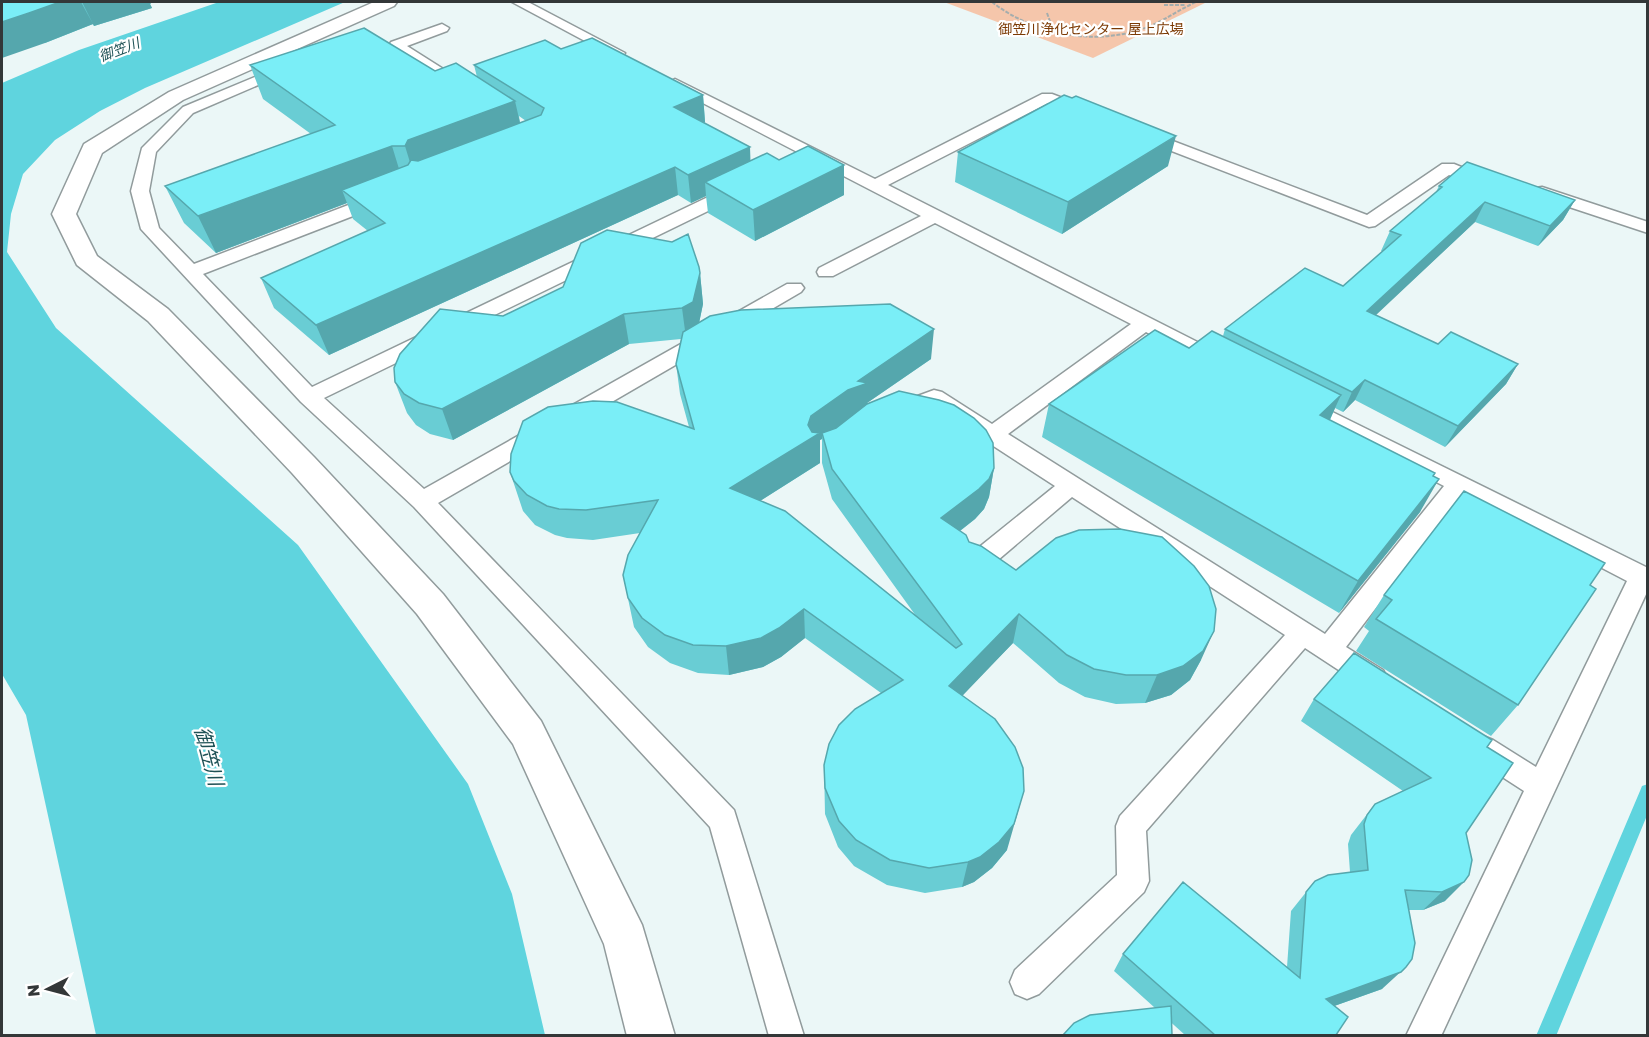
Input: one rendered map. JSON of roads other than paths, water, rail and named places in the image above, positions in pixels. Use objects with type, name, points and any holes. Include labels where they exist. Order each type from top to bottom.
[{"type":"street","points":[[388,2],[176,96],[92,149],[64,214],[86,260],[158,315],[303,465],[430,604],[526,734],[626,941],[651,1035]]},
{"type":"lane","points":[[519,2],[634,62]]},
{"type":"lane","points":[[442,28],[396,45],[473,95]]},
{"type":"lane","points":[[655,72],[1238,372]]},
{"type":"lane","points":[[274,73],[188,110],[148,151],[140,191],[150,229],[309,397],[422,501],[723,820],[787,1035]]},
{"type":"lane","points":[[874,186],[1047,96],[1102,118]]},
{"type":"lane","points":[[1125,127],[1369,222],[1448,168],[1499,188]]},
{"type":"lane","points":[[791,164],[812,154]]},
{"type":"lane","points":[[309,397],[759,180]]},
{"type":"lane","points":[[1523,190],[1546,192],[1647,228]]},
{"type":"lane","points":[[193,272],[399,192]]},
{"type":"lane","points":[[826,272],[933,217]]},
{"type":"lane","points":[[422,501],[794,288]]},
{"type":"lane","points":[[992,435],[1144,324]]},
{"type":"lane","points":[[879,419],[934,397],[1396,693]]},
{"type":"lane","points":[[1290,398],[1644,579],[1423,1035]]},
{"type":"lane","points":[[1328,650],[1458,484]]},
{"type":"lane","points":[[976,564],[1071,485]]},
{"type":"lane","points":[[1027,982],[1133,881],[1131,826],[1302,633]]},
{"type":"lane","points":[[1464,737],[1542,786]]},
{"type":"water","name":"御笠川","points":[[219,2],[345,2],[145,88],[100,111],[55,140],[23,174],[11,214],[7,252],[56,328],[298,545],[468,784],[512,894],[545,1035],[96,1035],[26,715],[2,674],[2,83],[79,50]]},
{"type":"waterway","points":[[1546,1036],[1648,791]]},
{"type":"park label","name":"御笠川浄化センター 屋上広場","points":[[1091,28]]}]
